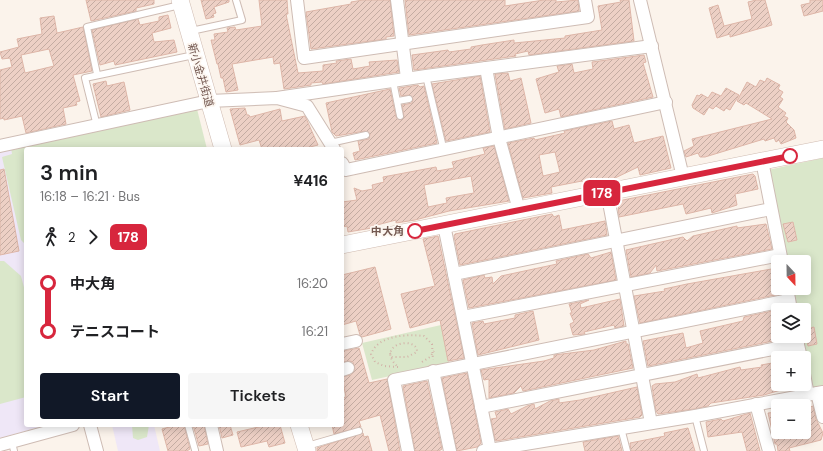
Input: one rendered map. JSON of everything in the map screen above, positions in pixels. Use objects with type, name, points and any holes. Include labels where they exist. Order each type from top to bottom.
[{"type":"street","points":[[297,0],[304,58],[588,18],[585,0]]},
{"type":"street","points":[[397,0],[407,78]]},
{"type":"street","points":[[640,0],[683,177]]},
{"type":"street","name":"新小金井街道","points":[[181,2],[222,147]]},
{"type":"street","points":[[0,144],[97,126],[209,101],[277,98],[407,78],[652,46]]},
{"type":"street","points":[[486,68],[499,138],[519,210]]},
{"type":"street","points":[[277,98],[307,106],[332,146]]},
{"type":"street","points":[[344,166],[346,170],[666,102]]},
{"type":"street","points":[[344,245],[823,149]]},
{"type":"street","points":[[762,161],[780,255]]},
{"type":"street","points":[[606,192],[650,423]]},
{"type":"street","points":[[454,274],[771,210]]},
{"type":"street","points":[[444,225],[481,407],[487,450],[536,447],[621,428],[695,416],[816,393],[823,417]]},
{"type":"street","points":[[463,317],[771,260]]},
{"type":"street","points":[[408,451],[394,380],[633,331],[771,308]]},
{"type":"street","points":[[344,344],[356,341]]},
{"type":"street","points":[[481,407],[642,375],[784,343]]},
{"type":"street","points":[[433,372],[450,451]]},
{"type":"street","points":[[756,404],[769,451]]},
{"type":"street","points":[[0,445],[13,446],[67,427]]},
{"type":"street","points":[[91,427],[97,451]]},
{"type":"street","points":[[211,427],[217,451]]},
{"type":"street","points":[[300,427],[306,449]]},
{"type":"lane","points":[[189,32],[242,20],[236,0]]},
{"type":"lane","points":[[97,74],[87,27],[181,2]]},
{"type":"lane","points":[[97,126],[85,78],[97,74],[195,54]]},
{"type":"lane","points":[[426,76],[442,143]]},
{"type":"lane","points":[[393,81],[400,116]]},
{"type":"lane","points":[[398,100],[409,99]]},
{"type":"lane","points":[[332,146],[366,135]]},
{"type":"lane","points":[[695,416],[704,451]]},
{"type":"lane","points":[[189,427],[195,450]]},
{"type":"lane","points":[[621,428],[627,451]]},
{"type":"lane","points":[[306,449],[359,431]]},
{"type":"path","points":[[405,367],[384,366],[375,362],[371,354],[374,346],[390,339],[418,335],[428,338],[434,351],[433,372]]},
{"type":"path","points":[[390,353],[392,357],[407,357],[417,352],[418,347],[410,343],[401,344],[392,348],[390,353],[391,360],[398,367]]},
{"type":"path","points":[[417,364],[430,357],[434,351]]},
{"type":"shaded area","points":[[24,149],[24,427],[40,427],[0,438],[0,150]]},
{"type":"shaded area","points":[[112,427],[154,427],[160,451],[118,451]]},
{"type":"green space","points":[[196,105],[206,147],[24,147],[24,243],[21,240],[2,157],[12,154],[11,148]]},
{"type":"green space","points":[[823,158],[823,389],[812,391],[811,351],[804,351],[802,343],[811,343],[811,303],[794,303],[793,295],[811,295],[811,255],[785,255],[768,170]]},
{"type":"green space","points":[[0,261],[4,261],[21,276],[24,287],[24,398],[0,404]]},
{"type":"green space","points":[[441,325],[449,363],[372,380],[362,343]]},
{"type":"green space","points":[[132,427],[149,427],[147,437],[138,440],[133,438]]},
{"type":"building","points":[[86,0],[154,0],[154,4],[136,8],[136,11],[91,21]]},
{"type":"building","points":[[201,0],[229,0],[229,2],[214,7],[216,13],[213,14],[214,17],[206,19]]},
{"type":"building","points":[[259,0],[287,0],[288,14],[286,14],[298,73],[323,71],[323,65],[351,59],[353,69],[370,66],[369,62],[397,60],[399,72],[323,84],[322,82],[311,83],[311,85],[284,89],[280,63],[274,64],[273,57],[232,64],[238,90],[226,92],[211,40],[215,40],[214,34],[228,32],[227,28],[235,27],[236,30],[262,26]]},
{"type":"building","points":[[363,0],[390,0],[394,36],[386,37],[386,39],[311,49],[306,12],[351,4],[351,2]]},
{"type":"building","points":[[405,0],[505,0],[505,6],[544,0],[556,0],[556,2],[578,0],[579,11],[409,35]]},
{"type":"building","points":[[620,0],[629,0],[634,41],[529,55],[528,51],[515,54],[516,56],[414,70],[412,55],[448,50],[449,52],[471,49],[471,47],[514,40],[514,43],[565,38],[565,36],[602,30],[598,6],[621,2]]},
{"type":"building","points":[[765,0],[772,25],[730,37],[730,34],[717,38],[709,8],[718,5],[724,26],[752,19],[748,2]]},
{"type":"building","points":[[810,0],[823,0],[823,11],[804,16],[801,5],[810,3]]},
{"type":"building","points":[[168,15],[171,28],[152,33],[154,42],[174,40],[177,52],[115,65],[114,61],[100,65],[92,30],[138,19],[140,25],[159,21],[159,17]]},
{"type":"building","points":[[54,16],[57,33],[83,27],[92,71],[73,75],[80,101],[76,102],[77,105],[63,108],[66,124],[26,133],[22,116],[4,120],[4,118],[0,119],[0,70],[12,67],[10,58],[2,59],[0,52],[19,47],[17,39],[42,34],[40,18]],"holes":[[[49,49],[54,66],[25,73],[21,55]]]},
{"type":"building","points":[[644,55],[646,62],[643,63],[653,97],[561,117],[559,109],[545,113],[536,79],[559,72],[557,66],[572,64],[574,73],[593,69],[592,62]]},
{"type":"building","points":[[508,73],[510,81],[521,78],[531,123],[505,129],[495,74]]},
{"type":"building","points":[[480,76],[490,132],[446,141],[432,84]]},
{"type":"building","points":[[767,78],[780,85],[778,89],[783,92],[780,97],[783,99],[778,107],[786,113],[784,116],[788,118],[786,122],[794,130],[796,138],[781,144],[779,140],[776,142],[774,138],[765,141],[764,139],[705,157],[700,157],[698,153],[686,157],[684,151],[694,146],[692,139],[772,119],[746,103],[744,105],[737,101],[747,82],[756,87],[760,80],[765,82]]},
{"type":"building","points":[[106,81],[107,86],[124,82],[130,110],[101,117],[93,84]]},
{"type":"building","points":[[418,85],[420,87],[424,86],[437,143],[355,160],[353,153],[360,151],[358,141],[369,139],[370,134],[365,131],[336,136],[332,132],[326,103],[390,89],[396,117],[401,120],[404,117],[402,105],[412,103],[413,99],[410,95],[401,96],[399,88]]},
{"type":"building","points":[[726,88],[739,95],[730,110],[726,108],[724,111],[716,106],[713,109],[709,107],[704,115],[693,108],[692,105],[697,95],[699,96],[701,94],[708,98],[712,92],[721,96]]},
{"type":"building","points":[[245,108],[247,115],[250,117],[280,109],[282,121],[305,116],[318,145],[310,147],[261,147],[259,140],[240,145],[230,109]]},
{"type":"building","points":[[612,121],[614,129],[629,125],[634,143],[663,136],[671,168],[640,175],[638,167],[615,178],[584,187],[582,181],[551,187],[552,193],[523,198],[508,143],[534,138],[535,140],[565,133],[564,131]],"holes":[[[555,152],[560,172],[543,176],[539,155]]]},
{"type":"building","points":[[494,146],[509,201],[449,211],[415,220],[396,223],[396,220],[377,225],[378,227],[348,232],[347,226],[344,227],[344,202],[357,200],[354,188],[362,191],[373,189],[372,185],[384,182],[383,177],[436,167],[437,171],[454,168],[452,162],[485,154],[483,148]],"holes":[[[471,176],[474,193],[446,198],[447,203],[428,207],[424,185]]]},
{"type":"building","points":[[4,169],[19,251],[0,255],[0,170]]},
{"type":"building","points":[[753,174],[755,176],[758,189],[735,194],[737,205],[712,213],[711,208],[686,214],[683,204],[619,217],[618,201]]},
{"type":"building","points":[[552,214],[554,217],[559,215],[562,230],[605,221],[607,235],[460,265],[454,236],[455,234]]},
{"type":"building","points":[[793,222],[797,240],[788,242],[783,224]]},
{"type":"building","points":[[766,224],[772,249],[657,271],[656,265],[650,273],[631,277],[626,250],[683,237],[687,241],[693,236],[737,226],[737,228]]},
{"type":"building","points":[[438,236],[464,358],[448,361],[440,320],[410,328],[401,294],[435,286],[423,239]]},
{"type":"building","points":[[611,252],[616,280],[469,308],[463,280],[484,275],[485,278],[492,277],[493,284],[501,276],[557,264],[556,261],[588,254],[591,258]]},
{"type":"building","points":[[375,267],[391,329],[362,337],[356,321],[344,324],[344,275]]},
{"type":"building","points":[[771,269],[771,295],[775,295],[640,323],[634,296],[665,291],[664,289]]},
{"type":"building","points":[[620,299],[624,326],[615,328],[614,325],[584,332],[585,334],[573,335],[570,324],[574,322],[570,313],[572,313],[569,304],[589,300],[580,304],[581,308]]},
{"type":"building","points":[[533,311],[539,340],[478,355],[472,323],[483,321],[484,324],[515,318],[515,315]]},
{"type":"building","points":[[771,311],[771,341],[648,366],[643,341],[683,333],[686,348],[703,343],[700,331],[743,321],[744,317]]},
{"type":"building","points":[[814,327],[817,344],[808,346],[807,343],[811,343],[811,328]]},
{"type":"building","points":[[626,341],[633,368],[523,391],[521,386],[514,393],[489,398],[489,379],[484,380],[481,370],[544,361],[554,358],[554,355],[594,350]]},
{"type":"building","points":[[359,348],[369,383],[387,379],[400,451],[389,451],[380,415],[359,421],[361,427],[334,434],[332,427],[344,427],[344,398],[346,397],[344,377],[351,375],[355,369],[353,362],[344,362],[344,351]]},
{"type":"building","points":[[771,363],[771,391],[777,391],[764,395],[711,403],[708,406],[694,409],[658,414],[656,411],[652,386],[655,384],[675,382],[697,374],[698,378],[740,367],[741,370],[762,367],[761,365]]},
{"type":"building","points":[[467,373],[481,443],[477,447],[457,451],[442,378]]},
{"type":"building","points":[[427,381],[442,449],[439,451],[415,451],[403,386]]},
{"type":"building","points":[[637,387],[642,415],[640,417],[496,441],[495,439],[491,419],[497,418],[495,412],[508,409],[511,414],[534,404],[535,409],[550,401],[559,399],[559,403],[580,400]]},
{"type":"building","points":[[813,406],[816,419],[823,433],[821,440],[789,448],[790,451],[778,451],[777,444],[775,444],[774,439],[811,439],[811,407]]},
{"type":"building","points":[[750,413],[760,451],[747,451],[742,432],[708,437],[706,422],[721,419],[723,421]]},
{"type":"building","points":[[768,413],[771,413],[771,426]]},
{"type":"building","points":[[170,427],[184,427],[190,449],[187,451],[168,451],[162,429]]},
{"type":"building","points":[[194,427],[204,427],[208,444],[199,446]]},
{"type":"building","points":[[219,427],[231,427],[233,435],[222,438]]},
{"type":"building","points":[[258,427],[281,427],[285,443],[269,447],[267,441],[241,447],[237,432]]},
{"type":"building","points":[[688,428],[695,451],[631,451],[630,443],[665,436],[664,433]]},
{"type":"building","points":[[363,433],[364,437],[368,436],[372,451],[317,451],[317,448]]},
{"type":"building","points":[[618,436],[622,451],[585,451],[583,442]]},
{"type":"bus line","name":"178","points":[[415,231],[790,156]]},
{"type":"place","name":"中大角","points":[[415,231]]}]
